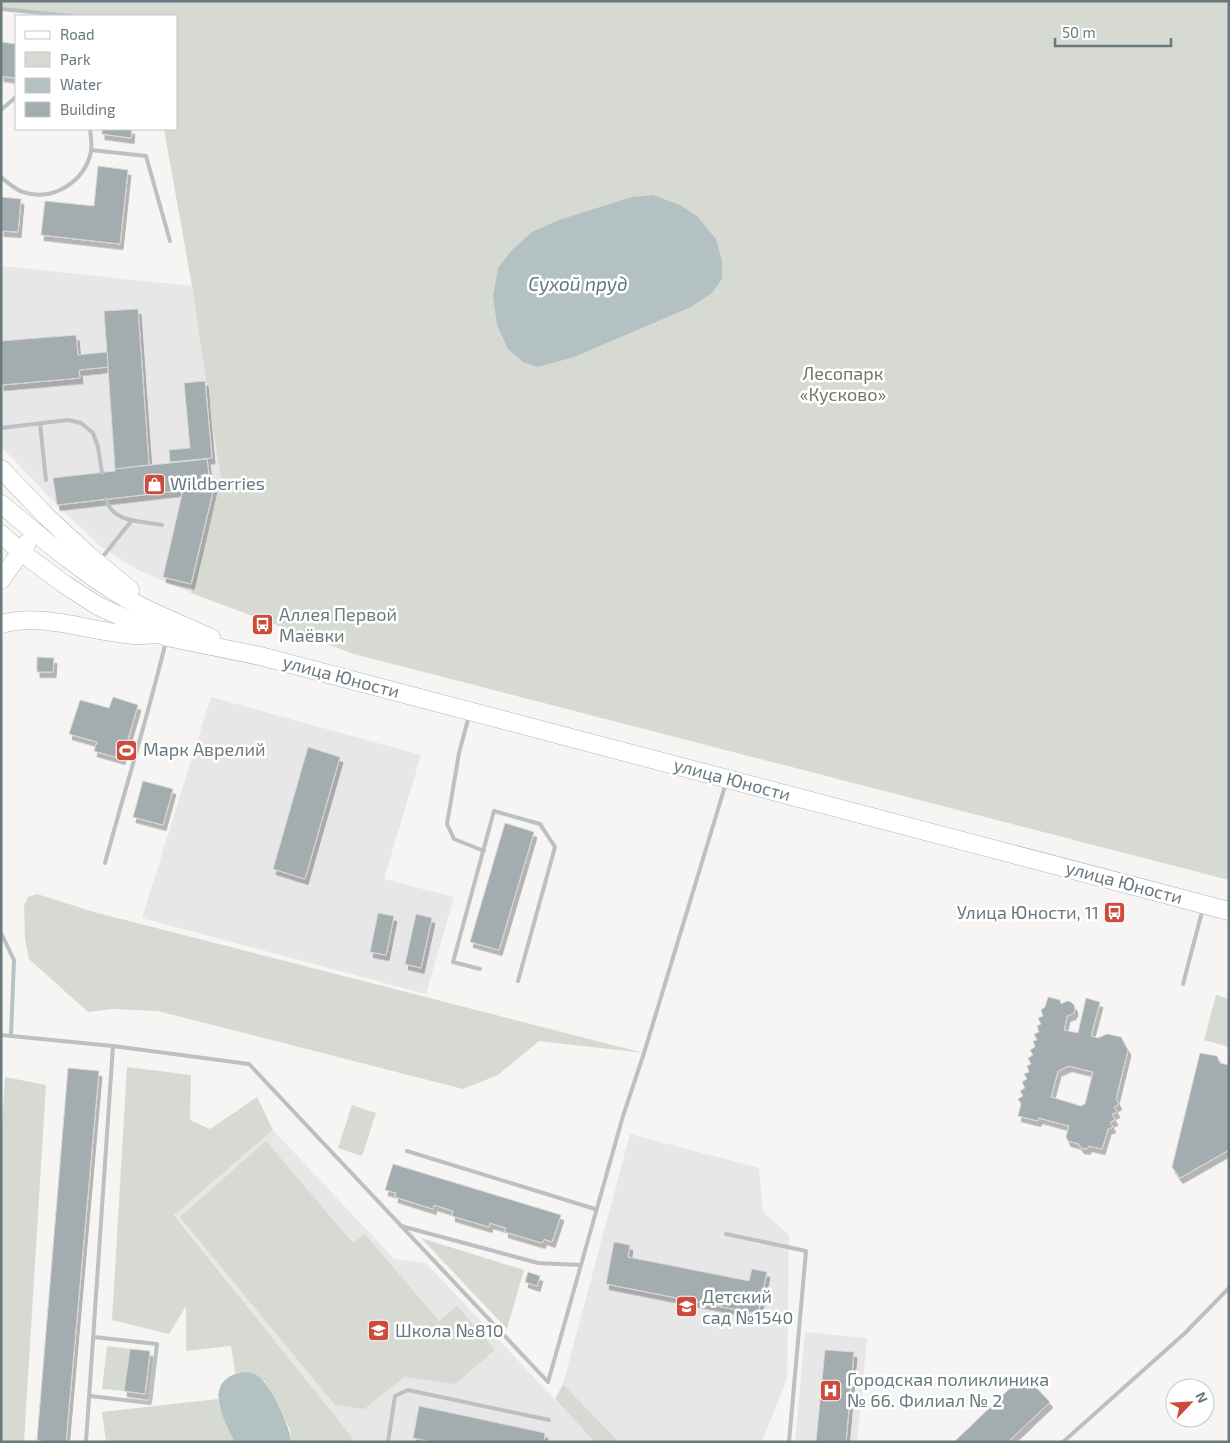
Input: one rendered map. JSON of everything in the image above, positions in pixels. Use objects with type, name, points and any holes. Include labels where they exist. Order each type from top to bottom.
[{"type":"main road","points":[[1,470],[46,516],[124,584],[151,612]]},
{"type":"main road","name":"улица Юности","points":[[1,504],[89,573],[125,598],[151,612],[236,650]]},
{"type":"main road","points":[[1,580],[46,516]]},
{"type":"main road","name":"улица Юности","points":[[1,534],[21,552],[64,584],[98,606],[164,636],[236,650],[1229,910]]},
{"type":"main road","points":[[1,624],[9,621],[38,620],[132,635],[164,636]]},
{"type":"lane","points":[[1,9],[61,15]]},
{"type":"lane","points":[[1,110],[15,98]]},
{"type":"lane","points":[[1,176],[22,192],[45,195],[67,188],[83,172],[91,150],[90,130]]},
{"type":"lane","points":[[91,150],[146,156],[170,241]]},
{"type":"lane","points":[[1,428],[68,420],[81,423],[92,434],[98,447],[102,472]]},
{"type":"lane","points":[[40,424],[46,480]]},
{"type":"lane","points":[[106,499],[108,509],[120,518],[162,525]]},
{"type":"lane","points":[[98,563],[132,520]]},
{"type":"lane","points":[[106,863],[120,805],[156,682],[164,636]]},
{"type":"lane","points":[[470,712],[460,753],[447,824],[454,839],[484,851]]},
{"type":"lane","points":[[1,1035],[113,1046],[249,1064],[548,1382],[595,1209],[728,779]]},
{"type":"lane","points":[[480,969],[453,962],[494,811],[540,824],[555,847],[518,981]]},
{"type":"lane","points":[[1183,984],[1204,904]]},
{"type":"lane","points":[[1,933],[14,960],[11,1036]]},
{"type":"lane","points":[[86,1442],[113,1046]]},
{"type":"lane","points":[[407,1151],[595,1209]]},
{"type":"lane","points":[[401,1226],[538,1263],[580,1265]]},
{"type":"lane","points":[[726,1234],[806,1251],[790,1442]]},
{"type":"lane","points":[[1063,1442],[1185,1333],[1229,1288]]},
{"type":"lane","points":[[90,1396],[150,1402],[157,1344],[94,1338]]},
{"type":"lane","points":[[388,1442],[395,1396],[408,1390],[549,1420]]},
{"type":"shaded area","points":[[1,266],[192,286],[221,482],[191,593],[134,568],[100,546],[57,505],[1,446]]},
{"type":"shaded area","points":[[211,697],[421,755],[384,879],[454,897],[426,994],[142,918]]},
{"type":"shaded area","name":"Школа №810","points":[[273,1130],[394,1259],[426,1263],[595,1442],[351,1442],[352,1437],[174,1214]]},
{"type":"shaded area","name":"Детский сад №1540","points":[[630,1134],[759,1168],[763,1212],[789,1235],[787,1379],[762,1442],[619,1442],[563,1384]]},
{"type":"shaded area","name":"Городская поликлиника № 66. Филиал № 2","points":[[805,1332],[867,1338],[857,1442],[795,1442]]},
{"type":"green space","name":"Лесопарк «Кусково»","points":[[1,1],[1229,1],[1229,880],[354,654],[191,593],[221,481],[192,286],[164,130],[178,130],[178,15],[61,15],[1,9]]},
{"type":"green space","points":[[37,894],[94,912],[644,1053],[539,1041],[498,1075],[463,1089],[158,1011],[112,1009],[88,1012],[29,959],[25,939],[24,906],[28,897]]},
{"type":"green space","points":[[1216,995],[1229,999],[1229,1047],[1204,1040]]},
{"type":"green space","points":[[127,1067],[191,1075],[190,1120],[210,1129],[257,1097],[273,1130],[174,1215],[352,1437],[351,1442],[291,1442],[290,1430],[265,1381],[243,1372],[235,1373],[231,1346],[186,1351],[186,1306],[169,1334],[112,1320]]},
{"type":"green space","points":[[5,1077],[46,1085],[24,1442],[1,1442],[1,1139]]},
{"type":"green space","points":[[352,1105],[376,1113],[362,1156],[338,1148]]},
{"type":"green space","name":"Школа №810","points":[[266,1141],[353,1243],[365,1234],[439,1321],[457,1306],[495,1350],[455,1384],[404,1377],[364,1409],[335,1405],[180,1217]]},
{"type":"green space","points":[[421,1238],[524,1270],[507,1329]]},
{"type":"green space","points":[[107,1346],[130,1349],[124,1391],[102,1389]]},
{"type":"green space","points":[[563,1384],[619,1442],[595,1442],[555,1399]]},
{"type":"green space","points":[[218,1399],[220,1409],[235,1442],[106,1442],[102,1412]]},
{"type":"water","name":"Сухой пруд","points":[[653,195],[680,205],[698,217],[716,239],[722,261],[722,279],[712,293],[691,307],[574,357],[538,367],[523,362],[508,349],[497,325],[493,296],[498,268],[512,250],[532,232],[559,220],[632,197]]},
{"type":"water","points":[[243,1372],[256,1375],[268,1387],[284,1417],[291,1442],[235,1442],[221,1411],[219,1391],[223,1383],[230,1376]]},
{"type":"building","points":[[1,42],[15,44],[15,78],[1,76]]},
{"type":"building","points":[[102,130],[132,130],[131,138],[102,134]]},
{"type":"building","points":[[98,166],[128,170],[120,244],[41,235],[45,201],[94,206]]},
{"type":"building","points":[[1,197],[21,199],[18,232],[1,231]]},
{"type":"building","points":[[138,309],[149,465],[115,469],[104,311]]},
{"type":"building","points":[[76,335],[78,355],[107,352],[108,367],[79,370],[80,378],[1,385],[1,341]]},
{"type":"building","points":[[205,381],[212,458],[170,462],[169,450],[190,448],[184,383]]},
{"type":"building","points":[[207,459],[209,474],[201,475],[202,488],[57,505],[53,478]]},
{"type":"building","points":[[214,487],[191,584],[163,577],[183,490]]},
{"type":"building","points":[[37,657],[54,658],[53,672],[37,672]]},
{"type":"building","points":[[113,697],[138,705],[122,759],[94,751],[97,742],[69,734],[80,700],[109,708]]},
{"type":"building","points":[[308,747],[340,757],[305,879],[273,869]]},
{"type":"building","points":[[143,781],[173,789],[163,825],[133,817]]},
{"type":"building","points":[[505,823],[534,832],[499,950],[470,942]]},
{"type":"building","points":[[378,913],[394,916],[386,955],[370,952]]},
{"type":"building","points":[[416,914],[432,918],[421,968],[405,964]]},
{"type":"building","points":[[1048,997],[1060,1000],[1061,1004],[1067,1001],[1071,1002],[1075,1010],[1073,1014],[1067,1016],[1064,1030],[1078,1033],[1086,998],[1100,1002],[1091,1036],[1098,1038],[1107,1034],[1121,1037],[1128,1050],[1116,1099],[1119,1104],[1114,1107],[1117,1112],[1112,1114],[1115,1120],[1110,1122],[1113,1127],[1108,1129],[1102,1149],[1089,1146],[1087,1149],[1081,1148],[1079,1144],[1068,1141],[1066,1137],[1069,1126],[1039,1118],[1038,1121],[1018,1116],[1021,1104],[1018,1099],[1023,1096],[1020,1091],[1025,1088],[1022,1082],[1027,1079],[1024,1074],[1029,1072],[1027,1066],[1031,1064],[1028,1058],[1033,1055],[1030,1050],[1035,1047],[1033,1041],[1037,1040],[1034,1034],[1039,1032],[1037,1026],[1041,1024],[1038,1018],[1043,1016],[1041,1010],[1045,1007]],"holes":[[[1069,1066],[1093,1072],[1085,1104],[1081,1106],[1051,1097],[1058,1071]]]},
{"type":"building","points":[[1200,1053],[1217,1056],[1220,1063],[1229,1065],[1229,1150],[1180,1178],[1172,1167]]},
{"type":"building","points":[[68,1068],[99,1071],[66,1442],[46,1442],[37,1440]]},
{"type":"building","points":[[393,1164],[561,1215],[552,1242],[544,1239],[542,1243],[505,1232],[506,1228],[490,1223],[489,1227],[452,1216],[453,1211],[434,1205],[433,1209],[395,1197],[396,1193],[385,1190]]},
{"type":"building","points":[[614,1242],[630,1245],[628,1257],[749,1281],[752,1269],[767,1272],[758,1314],[606,1284]]},
{"type":"building","points":[[528,1272],[540,1276],[537,1286],[525,1282]]},
{"type":"building","points":[[130,1349],[150,1351],[145,1394],[124,1391]]},
{"type":"building","points":[[825,1350],[854,1352],[846,1442],[816,1442]]},
{"type":"building","points":[[1024,1375],[1050,1402],[1008,1442],[954,1442]]},
{"type":"building","points":[[419,1406],[545,1433],[544,1442],[432,1442],[413,1438]]},
{"type":"place","name":"Wildberries","points":[[154,484]]},
{"type":"place","name":"Аллея Первой Маёвки","points":[[263,625]]},
{"type":"place","name":"Марк Аврелий","points":[[127,750]]},
{"type":"place","name":"Улица Юности, 11","points":[[1115,913]]},
{"type":"place","name":"Детский сад №1540","points":[[686,1307]]},
{"type":"place","name":"Школа №810","points":[[379,1331]]},
{"type":"place","name":"Городская поликлиника № 66. Филиал № 2","points":[[831,1390]]}]
